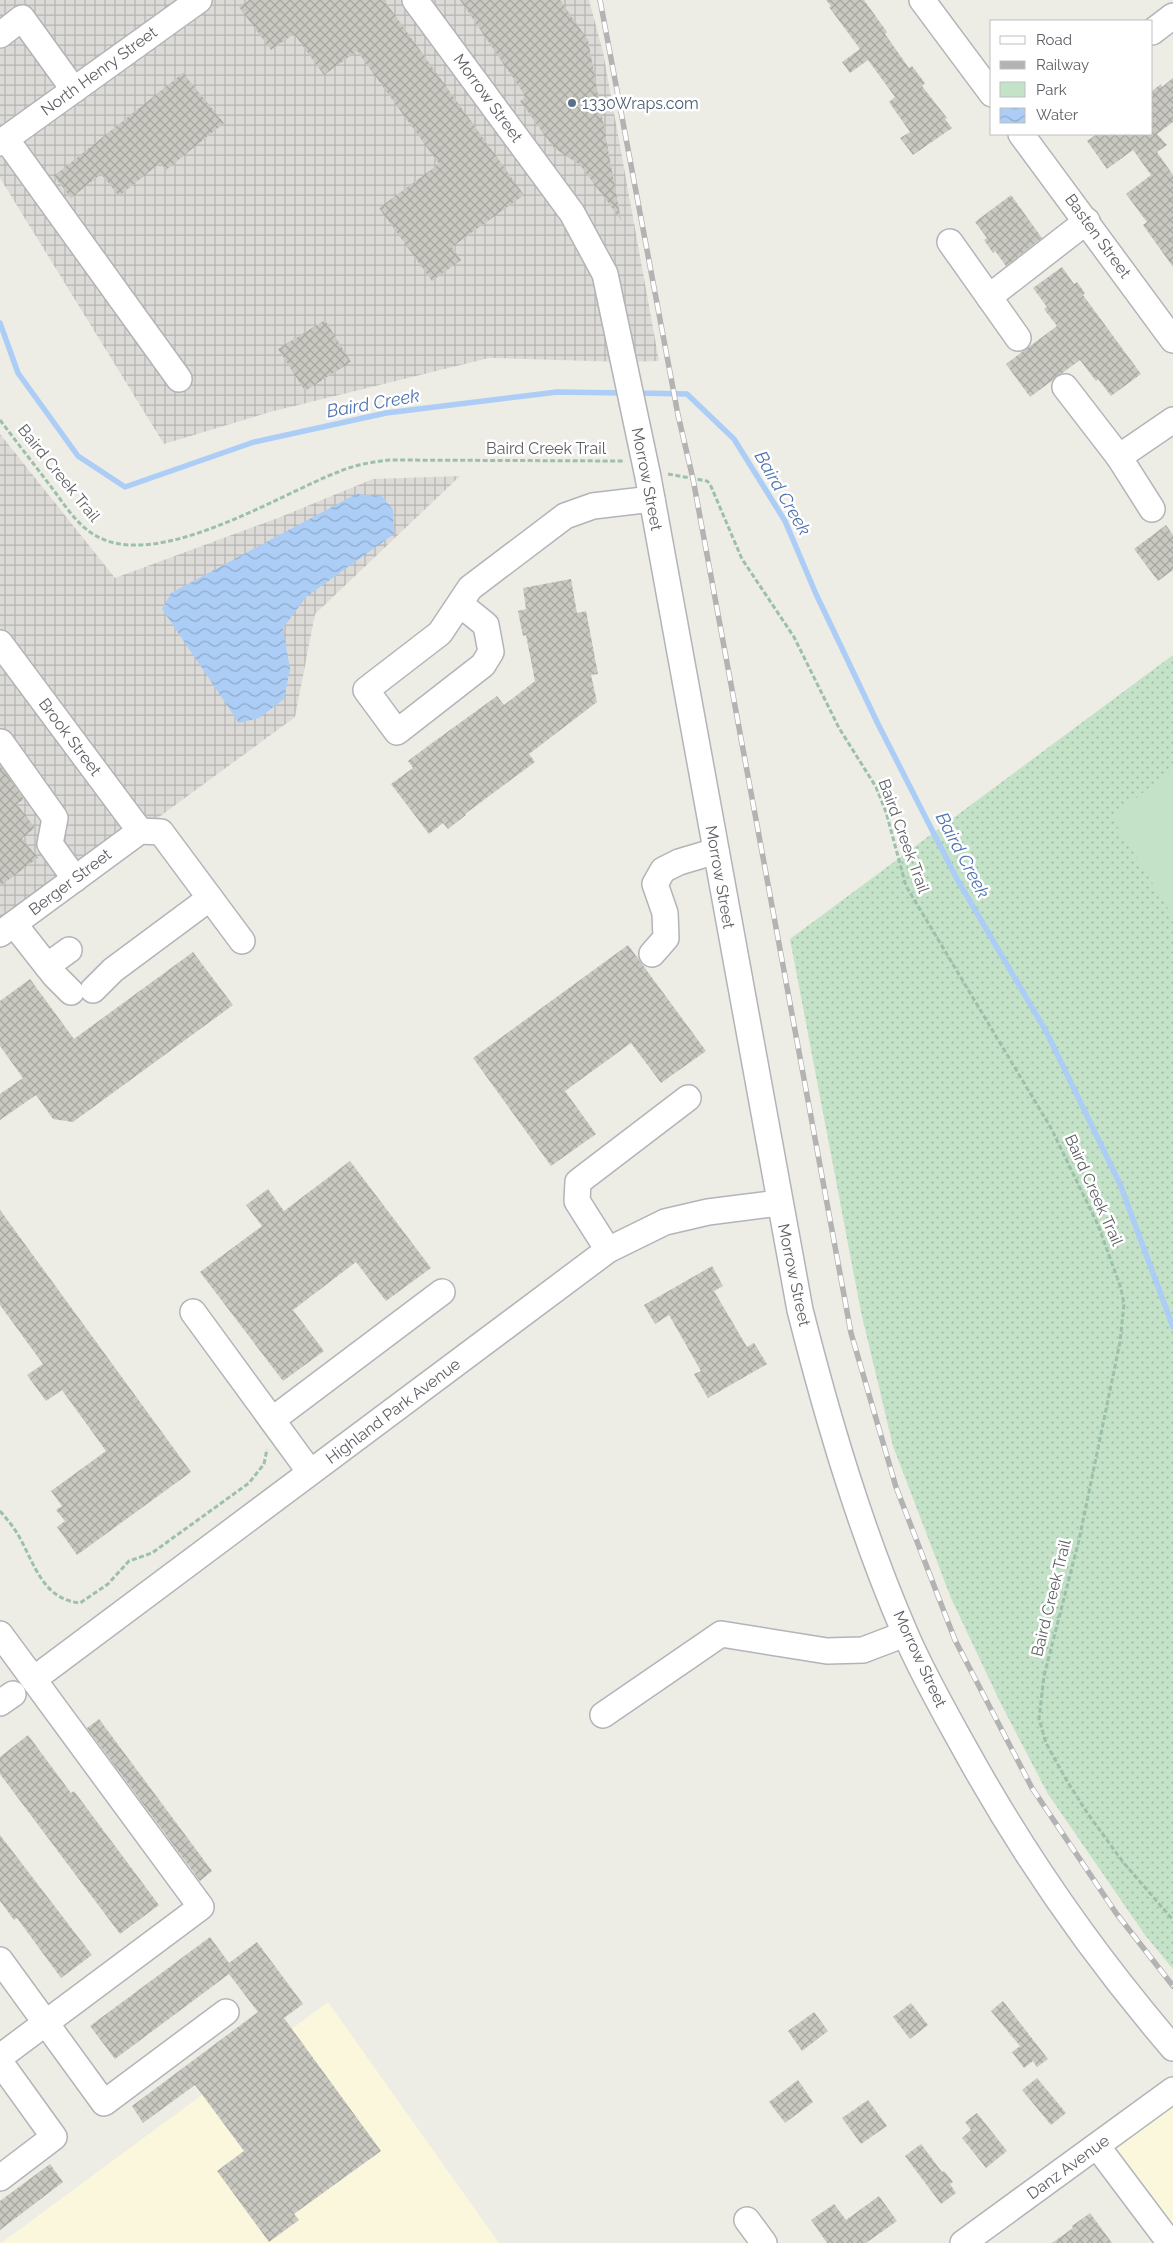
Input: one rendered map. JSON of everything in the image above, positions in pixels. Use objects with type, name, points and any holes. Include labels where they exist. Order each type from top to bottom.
[{"type":"street","name":"North Henry Street","points":[[4,135],[74,90],[199,0]]},
{"type":"street","name":"Morrow Street","points":[[415,0],[572,213],[593,248],[605,274],[646,464],[800,1310],[821,1395],[847,1479],[906,1634],[950,1722],[1023,1849],[1072,1921],[1125,1992],[1173,2048]]},
{"type":"street","points":[[922,0],[990,91]]},
{"type":"street","points":[[1153,31],[1173,16]]},
{"type":"street","points":[[0,35],[22,18],[74,90]]},
{"type":"street","points":[[4,135],[179,379]]},
{"type":"street","name":"Basten Street","points":[[1022,135],[1173,340]]},
{"type":"street","points":[[989,297],[1087,221]]},
{"type":"street","points":[[950,242],[1018,338]]},
{"type":"street","points":[[1065,387],[1119,458],[1152,509]]},
{"type":"street","points":[[1119,458],[1173,420]]},
{"type":"street","points":[[460,604],[486,625],[491,652],[483,665],[397,732],[366,690],[440,633],[470,588],[565,516],[592,506],[652,499]]},
{"type":"street","name":"Brook Street","points":[[0,643],[140,831]]},
{"type":"street","points":[[0,742],[55,818],[50,844],[75,879]]},
{"type":"street","points":[[140,831],[161,832],[242,941]]},
{"type":"street","name":"Berger Street","points":[[7,929],[140,831]]},
{"type":"street","points":[[652,954],[666,938],[665,914],[655,884],[663,870],[679,862],[716,851]]},
{"type":"street","points":[[7,929],[47,966],[82,991],[210,898]]},
{"type":"street","points":[[47,966],[69,950]]},
{"type":"street","points":[[608,1250],[577,1201],[578,1182],[688,1098]]},
{"type":"street","name":"Highland Park Avenue","points":[[34,1679],[608,1250],[665,1222],[708,1212],[779,1203]]},
{"type":"street","points":[[276,1426],[442,1292]]},
{"type":"street","points":[[194,1312],[310,1472]]},
{"type":"street","points":[[0,1634],[201,1907],[0,2057]]},
{"type":"street","points":[[603,1715],[720,1634],[828,1651],[863,1650],[906,1634]]},
{"type":"street","points":[[0,1960],[104,2103],[226,2012]]},
{"type":"street","points":[[0,2062],[54,2138],[0,2178]]},
{"type":"street","name":"Danz Avenue","points":[[963,2243],[1173,2090]]},
{"type":"street","points":[[1097,2146],[1170,2243]]},
{"type":"street","points":[[747,2220],[764,2243]]},
{"type":"path","name":"Baird Creek Trail","points":[[0,420],[84,527],[106,542],[121,544],[158,543],[194,535],[338,472],[365,463],[389,460],[620,460],[646,464],[664,473],[707,480],[742,558],[794,637],[839,728],[876,787],[886,812],[906,886],[1051,1128],[1109,1253],[1121,1288],[1124,1304],[1120,1342],[1079,1540],[1044,1676],[1039,1719],[1046,1744],[1083,1805],[1123,1862],[1173,1920]]},
{"type":"path","points":[[0,1511],[16,1532],[39,1578],[66,1602],[80,1603],[108,1584],[128,1561],[152,1553],[249,1483],[264,1464],[268,1442],[276,1426]]},
{"type":"shaded area","points":[[0,0],[589,0],[603,52],[659,361],[624,362],[489,358],[270,412],[164,444],[0,178]]},
{"type":"shaded area","points":[[0,434],[115,578],[278,518],[373,479],[460,476],[315,614],[295,717],[0,934]]},
{"type":"shaded area","points":[[328,2002],[499,2243],[1,2243]]},
{"type":"shaded area","points":[[1173,2090],[1173,2243],[1097,2146]]},
{"type":"green space","points":[[1173,655],[1173,1969],[1145,1935],[1048,1794],[1000,1702],[951,1598],[893,1446],[861,1312],[790,939]]},
{"type":"green space","points":[[1173,768],[1173,916],[1112,818]]},
{"type":"water","points":[[356,494],[382,496],[393,510],[394,534],[306,597],[283,628],[290,669],[284,699],[259,718],[239,723],[162,609],[171,593]]},
{"type":"building","points":[[249,0],[384,0],[524,195],[452,247],[461,260],[432,281],[379,208],[439,164],[357,51],[324,75],[294,34],[271,50],[239,7]]},
{"type":"building","points":[[460,0],[560,0],[588,40],[621,220],[580,165],[554,148],[520,101],[526,97]]},
{"type":"building","points":[[826,0],[864,0],[887,32],[885,34],[909,68],[912,66],[925,83],[922,86],[947,118],[945,119],[952,128],[913,155],[900,138],[910,132],[889,102],[895,97],[868,60],[850,73],[842,62],[860,49],[829,7],[831,6]]},
{"type":"building","points":[[183,73],[224,123],[166,170],[160,163],[119,196],[101,174],[71,198],[54,176]]},
{"type":"building","points":[[1173,78],[1173,122],[1157,134],[1167,145],[1157,152],[1173,175],[1173,267],[1143,225],[1147,222],[1126,194],[1151,175],[1133,150],[1107,169],[1087,141],[1096,135],[1153,135],[1153,90],[1161,84],[1162,87]]},
{"type":"building","points":[[1011,195],[1042,238],[1006,266],[995,251],[993,253],[984,240],[987,238],[975,222]]},
{"type":"building","points":[[1062,267],[1074,284],[1077,282],[1085,293],[1083,295],[1141,374],[1111,396],[1098,379],[1096,381],[1080,360],[1030,397],[1006,364],[1057,326],[1044,309],[1047,307],[1033,288]]},
{"type":"building","points":[[325,320],[351,362],[305,391],[278,349]]},
{"type":"building","points":[[1166,525],[1173,535],[1173,570],[1158,581],[1134,549]]},
{"type":"building","points":[[571,579],[577,613],[586,611],[598,674],[591,675],[597,702],[529,754],[535,762],[465,814],[448,829],[443,823],[429,834],[391,784],[413,768],[408,761],[497,696],[504,705],[535,681],[526,635],[523,636],[518,611],[526,609],[523,588]]},
{"type":"building","points":[[0,765],[24,799],[17,804],[35,828],[22,838],[38,858],[0,886]]},
{"type":"building","points":[[628,945],[706,1051],[661,1083],[631,1043],[565,1091],[596,1134],[551,1166],[473,1058]]},
{"type":"building","points":[[193,952],[233,1005],[73,1122],[53,1119],[36,1095],[0,1120],[0,1094],[23,1078],[0,1046],[0,1001],[30,979],[74,1039]]},
{"type":"building","points":[[350,1161],[431,1268],[386,1301],[356,1262],[293,1310],[324,1351],[283,1381],[200,1272],[262,1226],[246,1205],[268,1189],[284,1211]]},
{"type":"building","points":[[0,1210],[191,1472],[77,1555],[57,1527],[65,1521],[56,1510],[62,1506],[51,1491],[106,1451],[62,1390],[46,1401],[27,1375],[43,1364],[0,1305]]},
{"type":"building","points":[[712,1266],[723,1286],[714,1291],[747,1347],[754,1343],[767,1364],[708,1398],[694,1374],[701,1371],[669,1315],[655,1324],[644,1305]]},
{"type":"building","points":[[99,1719],[212,1871],[200,1881],[87,1728]]},
{"type":"building","points":[[28,1735],[71,1793],[74,1791],[159,1905],[120,1934],[0,1774],[0,1757]]},
{"type":"building","points":[[0,1835],[92,1955],[61,1978],[17,1918],[14,1920],[0,1901]]},
{"type":"building","points":[[210,1937],[229,1963],[257,1942],[303,2004],[284,2018],[381,2151],[294,2214],[299,2220],[269,2242],[217,2171],[244,2151],[195,2085],[143,2123],[132,2106],[258,2012],[229,1974],[115,2059],[90,2026]]},
{"type":"building","points":[[1003,2001],[1048,2059],[1037,2067],[1033,2061],[1024,2068],[1012,2052],[1020,2046],[991,2011]]},
{"type":"building","points":[[911,2003],[928,2025],[910,2039],[893,2017]]},
{"type":"building","points":[[814,2012],[828,2031],[802,2051],[788,2031]]},
{"type":"building","points":[[1037,2078],[1066,2113],[1051,2125],[1022,2090]]},
{"type":"building","points":[[798,2080],[813,2102],[785,2123],[769,2102]]},
{"type":"building","points":[[868,2100],[887,2126],[861,2144],[842,2118]]},
{"type":"building","points":[[977,2113],[1007,2151],[986,2168],[962,2138],[971,2130],[965,2122]]},
{"type":"building","points":[[921,2144],[942,2172],[944,2171],[953,2182],[950,2184],[956,2193],[941,2204],[905,2156]]},
{"type":"building","points":[[50,2164],[63,2182],[0,2230],[0,2201]]},
{"type":"building","points":[[879,2196],[897,2221],[866,2243],[827,2243],[811,2220],[834,2204],[846,2220]]},
{"type":"building","points":[[1090,2213],[1112,2243],[1052,2243],[1073,2228],[1072,2226]]},
{"type":"waterway","name":"Baird Creek","points":[[0,323],[18,373],[78,456],[125,487],[254,442],[386,413],[557,392],[623,393]]},
{"type":"waterway","name":"Baird Creek","points":[[637,393],[687,394],[734,439],[785,521],[816,594],[878,724],[957,879],[1047,1033],[1120,1184],[1173,1327]]},
{"type":"railway","points":[[600,0],[678,415],[693,479],[851,1333],[896,1487],[955,1640],[1032,1788],[1116,1913],[1173,1986]]},
{"type":"place","name":"1330Wraps.com","points":[[572,103]]}]
